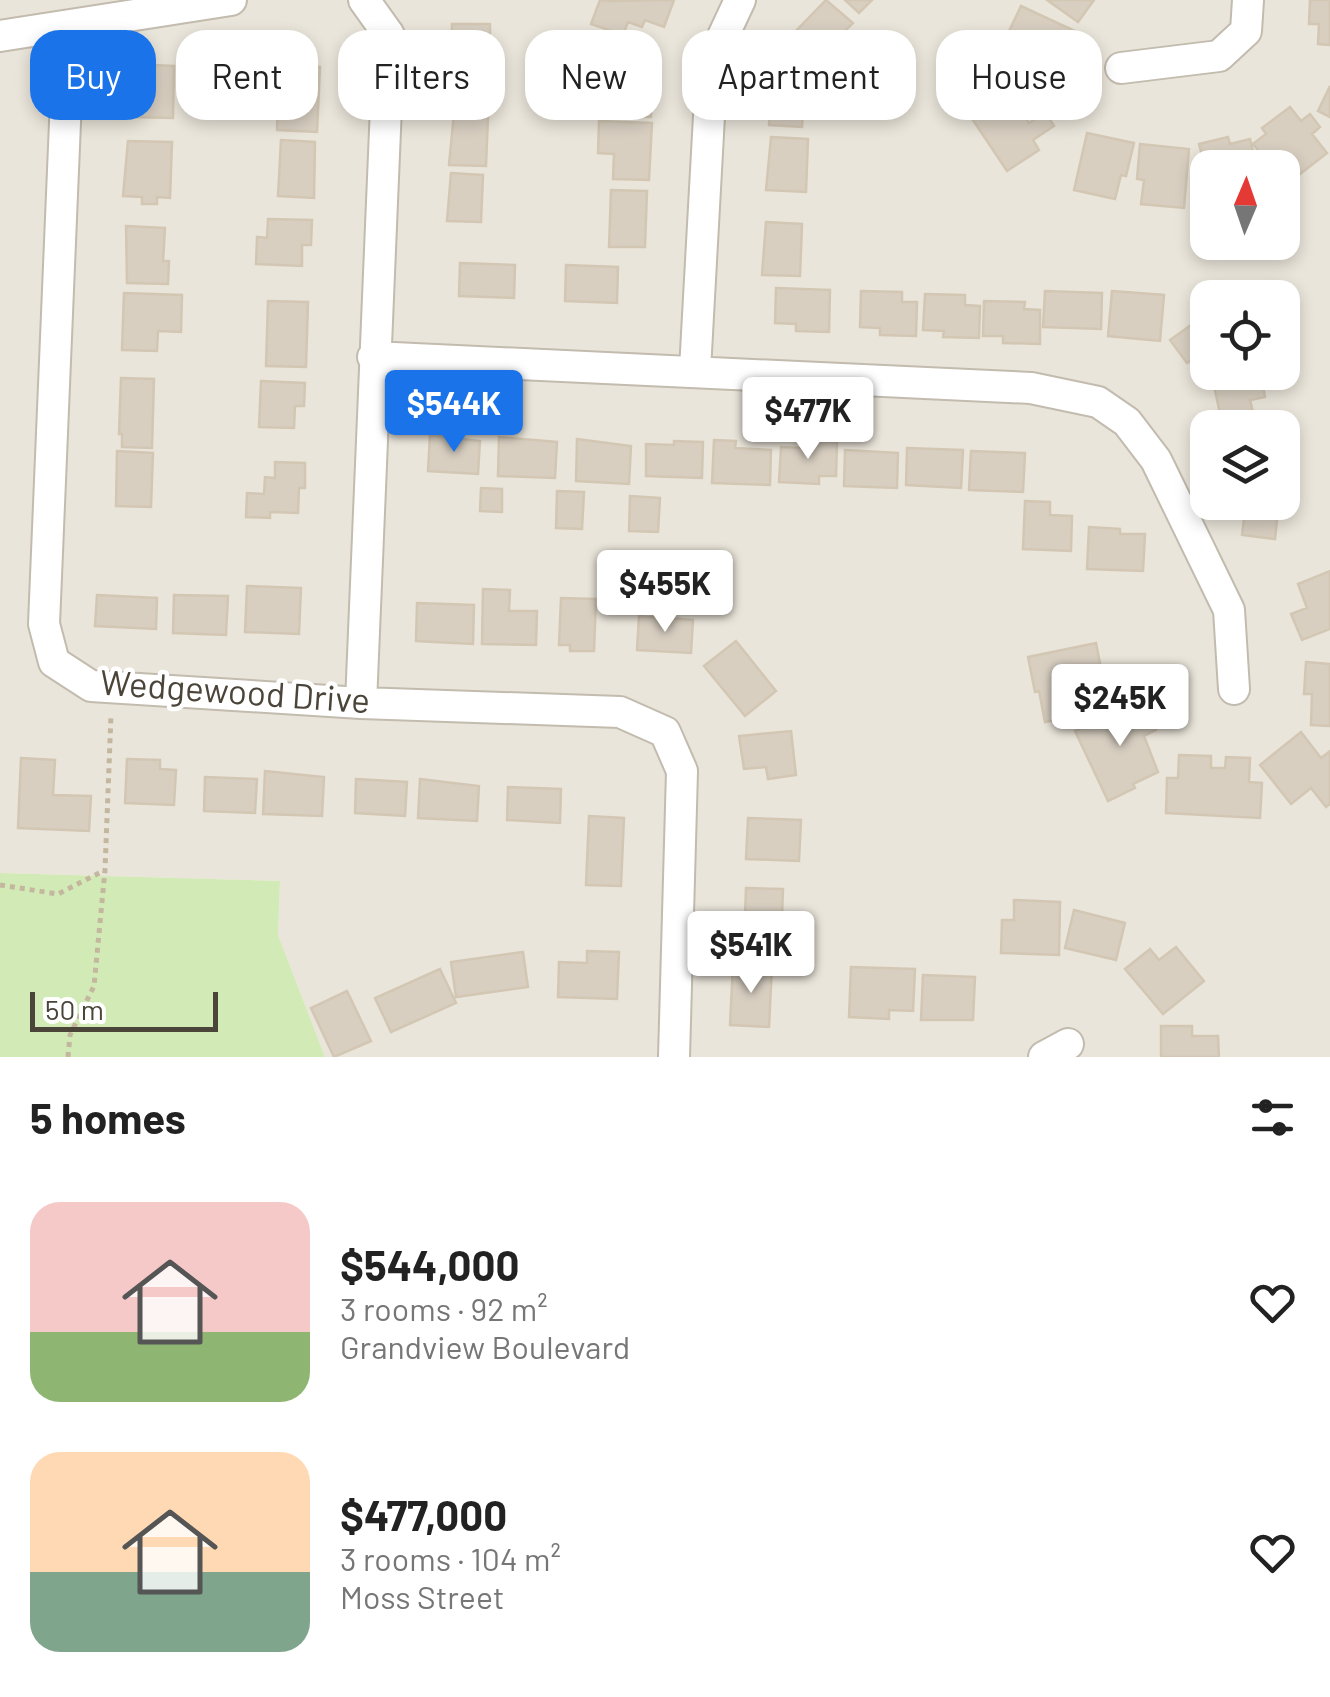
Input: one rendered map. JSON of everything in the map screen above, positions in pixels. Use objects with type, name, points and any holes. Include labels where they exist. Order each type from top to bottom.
[{"type":"street","points":[[0,36],[231,0]]},
{"type":"street","points":[[361,703],[389,34],[364,0]]},
{"type":"street","points":[[694,370],[710,98],[718,47],[740,0]]},
{"type":"street","points":[[1121,68],[1219,56],[1246,31],[1248,0]]},
{"type":"street","name":"Wedgewood Drive","points":[[69,27],[44,624],[54,662],[91,686],[361,703],[620,712],[665,732],[682,770],[674,1057]]},
{"type":"street","points":[[374,358],[1030,388],[1098,402],[1127,422],[1156,460],[1229,610],[1234,689]]},
{"type":"path","points":[[68,1057],[70,1035],[94,986],[105,870],[112,687]]},
{"type":"path","points":[[0,885],[58,894],[105,870]]},
{"type":"shaded area","points":[[0,0],[1330,0],[1330,1057],[325,1057],[278,935],[280,881],[0,873]]},
{"type":"green space","points":[[0,873],[280,881],[278,935],[325,1057],[0,1057]]},
{"type":"building","points":[[600,0],[674,0],[664,27],[645,20],[642,27],[628,22],[625,30],[591,24]]},
{"type":"building","points":[[826,0],[853,23],[846,30],[797,30]]},
{"type":"building","points":[[845,0],[872,0],[859,13]]},
{"type":"building","points":[[1047,0],[1094,0],[1078,22]]},
{"type":"building","points":[[1310,0],[1330,0],[1330,45],[1318,44],[1319,24],[1309,24]]},
{"type":"building","points":[[1021,6],[1073,30],[1010,30]]},
{"type":"building","points":[[452,24],[490,24],[490,30],[452,30]]},
{"type":"building","points":[[156,65],[174,66],[173,118],[156,118]]},
{"type":"building","points":[[1330,86],[1330,117],[1318,111]]},
{"type":"building","points":[[1290,107],[1301,121],[1310,114],[1320,127],[1312,134],[1327,153],[1300,174],[1300,150],[1258,150],[1253,144],[1266,134],[1262,128]]},
{"type":"building","points":[[277,120],[318,120],[317,132],[277,130]]},
{"type":"building","points":[[453,120],[488,120],[486,166],[449,165]]},
{"type":"building","points":[[769,120],[802,120],[802,127],[769,125]]},
{"type":"building","points":[[973,120],[1050,120],[1054,126],[1033,140],[1039,150],[1007,171]]},
{"type":"building","points":[[599,121],[652,123],[649,180],[613,179],[614,154],[598,153]]},
{"type":"building","points":[[1087,133],[1134,143],[1126,176],[1121,175],[1115,199],[1074,190]]},
{"type":"building","points":[[771,137],[808,139],[806,192],[766,190]]},
{"type":"building","points":[[1228,137],[1230,144],[1250,139],[1253,150],[1201,150],[1199,144]]},
{"type":"building","points":[[281,140],[315,142],[314,198],[278,196]]},
{"type":"building","points":[[128,141],[172,142],[170,198],[157,197],[157,204],[142,204],[142,197],[123,196]]},
{"type":"building","points":[[1140,144],[1189,149],[1184,208],[1141,204],[1144,180],[1137,179]]},
{"type":"building","points":[[451,173],[483,175],[481,222],[447,221]]},
{"type":"building","points":[[611,190],[647,191],[645,247],[609,247]]},
{"type":"building","points":[[268,219],[312,220],[311,245],[302,245],[302,266],[256,264],[257,237],[267,238]]},
{"type":"building","points":[[766,222],[802,224],[800,276],[762,275]]},
{"type":"building","points":[[126,226],[165,228],[163,261],[169,261],[168,284],[127,283]]},
{"type":"building","points":[[460,263],[515,265],[514,298],[459,296]]},
{"type":"building","points":[[566,265],[618,267],[617,303],[565,301]]},
{"type":"building","points":[[776,288],[830,290],[829,332],[796,331],[796,324],[775,323]]},
{"type":"building","points":[[861,291],[902,292],[902,302],[917,302],[916,336],[880,335],[880,328],[860,327]]},
{"type":"building","points":[[1045,291],[1102,293],[1101,329],[1043,327]]},
{"type":"building","points":[[1112,291],[1164,295],[1160,341],[1108,336]]},
{"type":"building","points":[[124,293],[182,295],[181,332],[158,331],[157,351],[122,350]]},
{"type":"building","points":[[925,294],[965,295],[965,305],[980,306],[979,338],[943,337],[944,331],[923,330]]},
{"type":"building","points":[[268,301],[308,302],[306,367],[266,366]]},
{"type":"building","points":[[984,301],[1025,302],[1024,309],[1040,310],[1040,344],[1003,343],[1003,336],[983,336]]},
{"type":"building","points":[[1190,326],[1190,361],[1187,363],[1170,340]]},
{"type":"building","points":[[121,378],[154,379],[152,448],[122,447]]},
{"type":"building","points":[[261,381],[305,383],[304,406],[295,406],[294,428],[259,427]]},
{"type":"building","points":[[1215,390],[1264,390],[1265,397],[1250,400],[1252,410],[1219,410]]},
{"type":"building","points":[[430,435],[480,441],[478,474],[428,471]]},
{"type":"building","points":[[499,437],[557,442],[555,478],[498,476]]},
{"type":"building","points":[[577,439],[631,446],[629,484],[576,481]]},
{"type":"building","points":[[714,440],[736,441],[735,448],[771,450],[770,485],[712,483]]},
{"type":"building","points":[[802,440],[837,442],[836,476],[819,476],[819,484],[779,482],[781,447],[801,448]]},
{"type":"building","points":[[674,441],[703,442],[702,478],[646,476],[646,444],[674,445]]},
{"type":"building","points":[[907,448],[963,450],[961,488],[906,485]]},
{"type":"building","points":[[845,450],[898,453],[897,488],[844,486]]},
{"type":"building","points":[[117,451],[153,453],[151,507],[116,506]]},
{"type":"building","points":[[971,451],[1025,453],[1023,492],[969,490]]},
{"type":"building","points":[[275,462],[305,463],[305,488],[299,488],[298,513],[270,512],[270,518],[246,517],[247,493],[264,494],[265,477],[275,478]]},
{"type":"building","points":[[481,488],[502,489],[502,512],[480,511]]},
{"type":"building","points":[[557,491],[584,492],[582,529],[556,528]]},
{"type":"building","points":[[630,496],[660,498],[658,532],[629,531]]},
{"type":"building","points":[[1025,501],[1050,502],[1050,515],[1072,516],[1071,551],[1023,549]]},
{"type":"building","points":[[1244,520],[1277,520],[1275,539],[1242,535]]},
{"type":"building","points":[[1089,527],[1120,529],[1120,534],[1145,534],[1143,571],[1087,569]]},
{"type":"building","points":[[1330,571],[1330,629],[1302,640],[1291,614],[1307,608],[1298,584]]},
{"type":"building","points":[[247,586],[301,588],[299,634],[245,632]]},
{"type":"building","points":[[483,589],[510,590],[509,611],[537,611],[536,645],[482,644]]},
{"type":"building","points":[[97,595],[157,598],[156,629],[95,626]]},
{"type":"building","points":[[174,595],[228,596],[226,635],[173,633]]},
{"type":"building","points":[[561,598],[596,599],[594,651],[570,651],[570,645],[559,645]]},
{"type":"building","points":[[417,603],[474,605],[473,644],[416,641]]},
{"type":"building","points":[[639,616],[693,620],[691,653],[637,650]]},
{"type":"building","points":[[736,641],[776,691],[745,716],[704,666]]},
{"type":"building","points":[[1096,643],[1102,673],[1082,677],[1095,712],[1045,722],[1028,657]]},
{"type":"building","points":[[1306,662],[1330,664],[1330,726],[1311,725],[1312,694],[1304,694]]},
{"type":"building","points":[[1142,700],[1156,730],[1144,736],[1158,772],[1108,801],[1075,731]]},
{"type":"building","points":[[791,731],[796,775],[768,779],[766,767],[744,769],[739,736]]},
{"type":"building","points":[[1301,732],[1321,758],[1330,751],[1330,804],[1326,807],[1311,788],[1291,804],[1260,765]]},
{"type":"building","points":[[1179,755],[1211,756],[1211,768],[1225,768],[1226,757],[1250,758],[1249,782],[1262,783],[1260,818],[1166,813],[1167,778],[1178,778]]},
{"type":"building","points":[[21,758],[55,760],[53,795],[91,796],[89,831],[18,828]]},
{"type":"building","points":[[127,759],[160,760],[160,769],[176,770],[174,805],[125,803]]},
{"type":"building","points":[[265,771],[324,777],[322,816],[263,814]]},
{"type":"building","points":[[205,777],[257,779],[255,813],[204,811]]},
{"type":"building","points":[[356,779],[407,782],[405,816],[355,813]]},
{"type":"building","points":[[420,779],[479,786],[477,821],[418,818]]},
{"type":"building","points":[[508,787],[561,789],[560,823],[507,820]]},
{"type":"building","points":[[589,816],[624,818],[621,886],[586,885]]},
{"type":"building","points":[[748,818],[801,820],[799,861],[746,859]]},
{"type":"building","points":[[746,888],[783,889],[782,917],[791,917],[786,960],[754,959],[754,944],[744,943]]},
{"type":"building","points":[[1014,900],[1060,902],[1059,955],[1001,953],[1002,920],[1014,920]]},
{"type":"building","points":[[1074,910],[1125,923],[1116,960],[1065,948]]},
{"type":"building","points":[[1176,947],[1204,981],[1163,1014],[1125,969],[1150,949],[1159,960]]},
{"type":"building","points":[[587,951],[619,952],[617,999],[558,997],[559,962],[587,963]]},
{"type":"building","points":[[523,952],[528,987],[456,997],[451,962]]},
{"type":"building","points":[[733,965],[772,967],[769,1027],[730,1025]]},
{"type":"building","points":[[851,967],[915,969],[913,1011],[889,1010],[889,1019],[849,1017]]},
{"type":"building","points":[[440,969],[456,1003],[391,1032],[375,998]]},
{"type":"building","points":[[923,975],[975,977],[973,1020],[921,1020]]},
{"type":"building","points":[[347,991],[371,1041],[334,1057],[311,1008]]},
{"type":"building","points":[[1161,1026],[1192,1026],[1192,1036],[1218,1036],[1219,1057],[1161,1057]]}]
